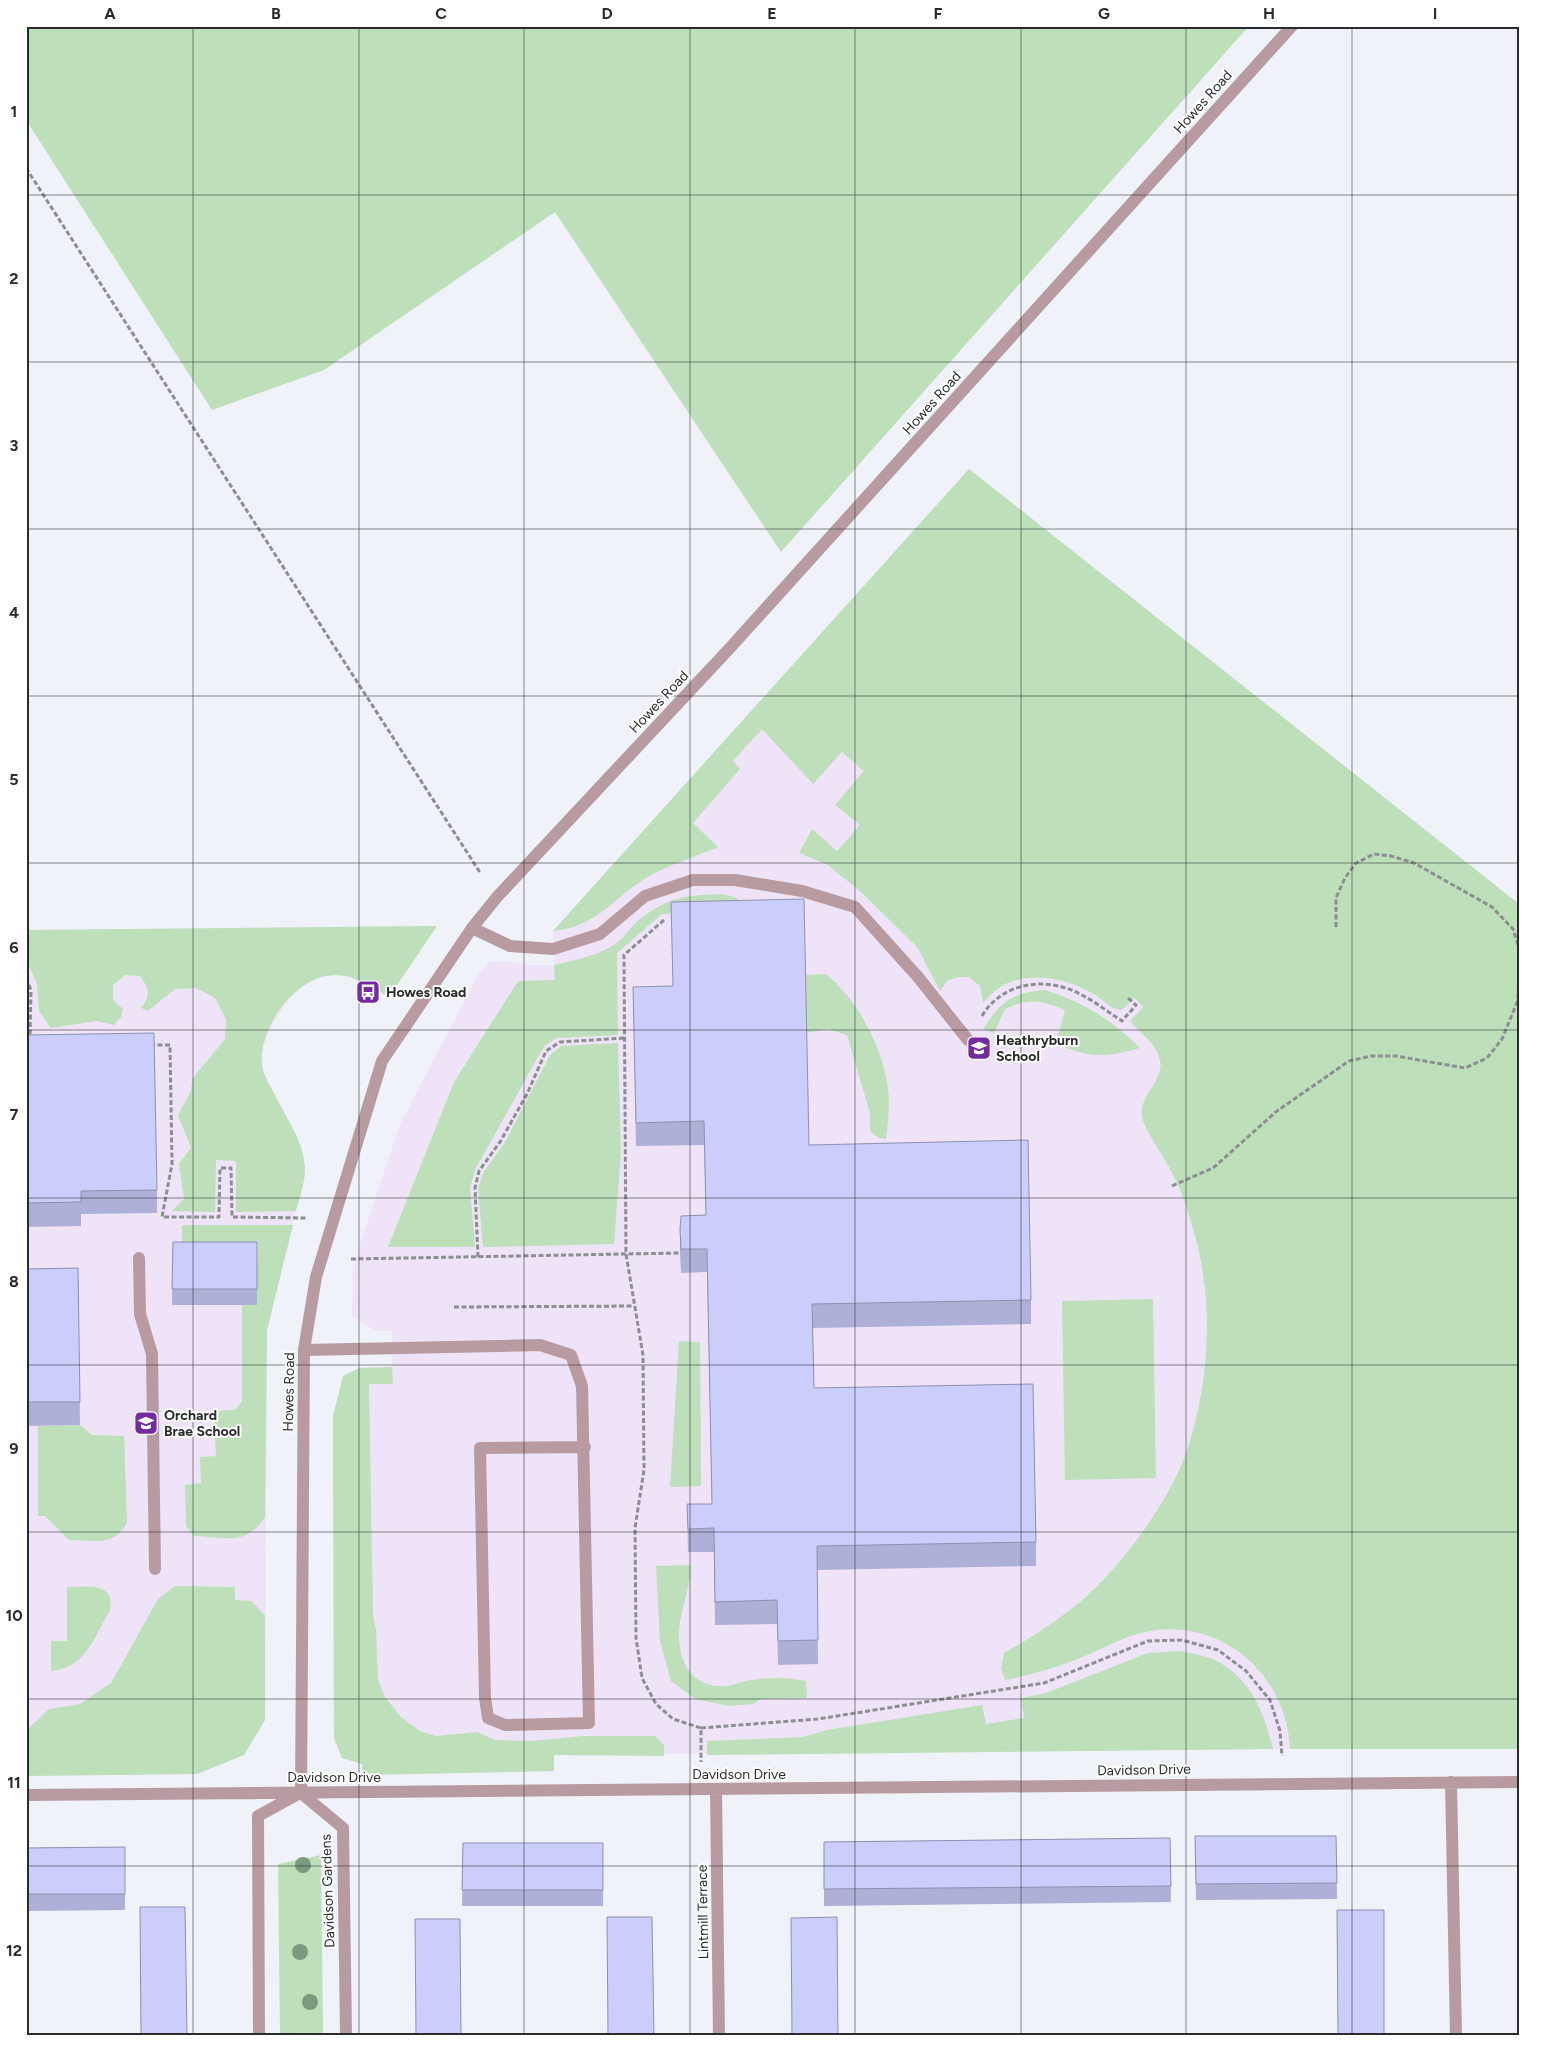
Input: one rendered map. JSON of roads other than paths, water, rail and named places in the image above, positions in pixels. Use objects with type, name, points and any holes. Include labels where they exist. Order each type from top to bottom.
[{"type":"street","name":"Howes Road","points":[[300,1792],[304,1350],[321,1259],[382,1061],[472,928],[497,898],[729,649],[1292,26]]},
{"type":"street","points":[[472,928],[510,946],[553,949],[600,934],[645,896],[694,880],[735,880],[802,891],[855,907],[918,977],[968,1040]]},
{"type":"street","points":[[139,1258],[140,1314],[152,1354],[155,1569]]},
{"type":"street","points":[[304,1350],[540,1345],[571,1355],[582,1386],[585,1447],[589,1723],[506,1725],[488,1718],[485,1698],[480,1448],[585,1447]]},
{"type":"street","points":[[1452,1782],[1456,2035]]},
{"type":"street","name":"Davidson Drive","points":[[26,1796],[1519,1782]]},
{"type":"street","name":"Lintmill Terrace","points":[[716,1790],[719,2035]]},
{"type":"street","points":[[259,2035],[258,1816],[300,1792]]},
{"type":"street","name":"Davidson Gardens","points":[[300,1792],[343,1828],[346,2035]]},
{"type":"place","name":"Howes Road","points":[[368,992]]},
{"type":"place","name":"Heathryburn School","points":[[979,1048]]},
{"type":"place","name":"Orchard Brae School","points":[[146,1423]]}]
